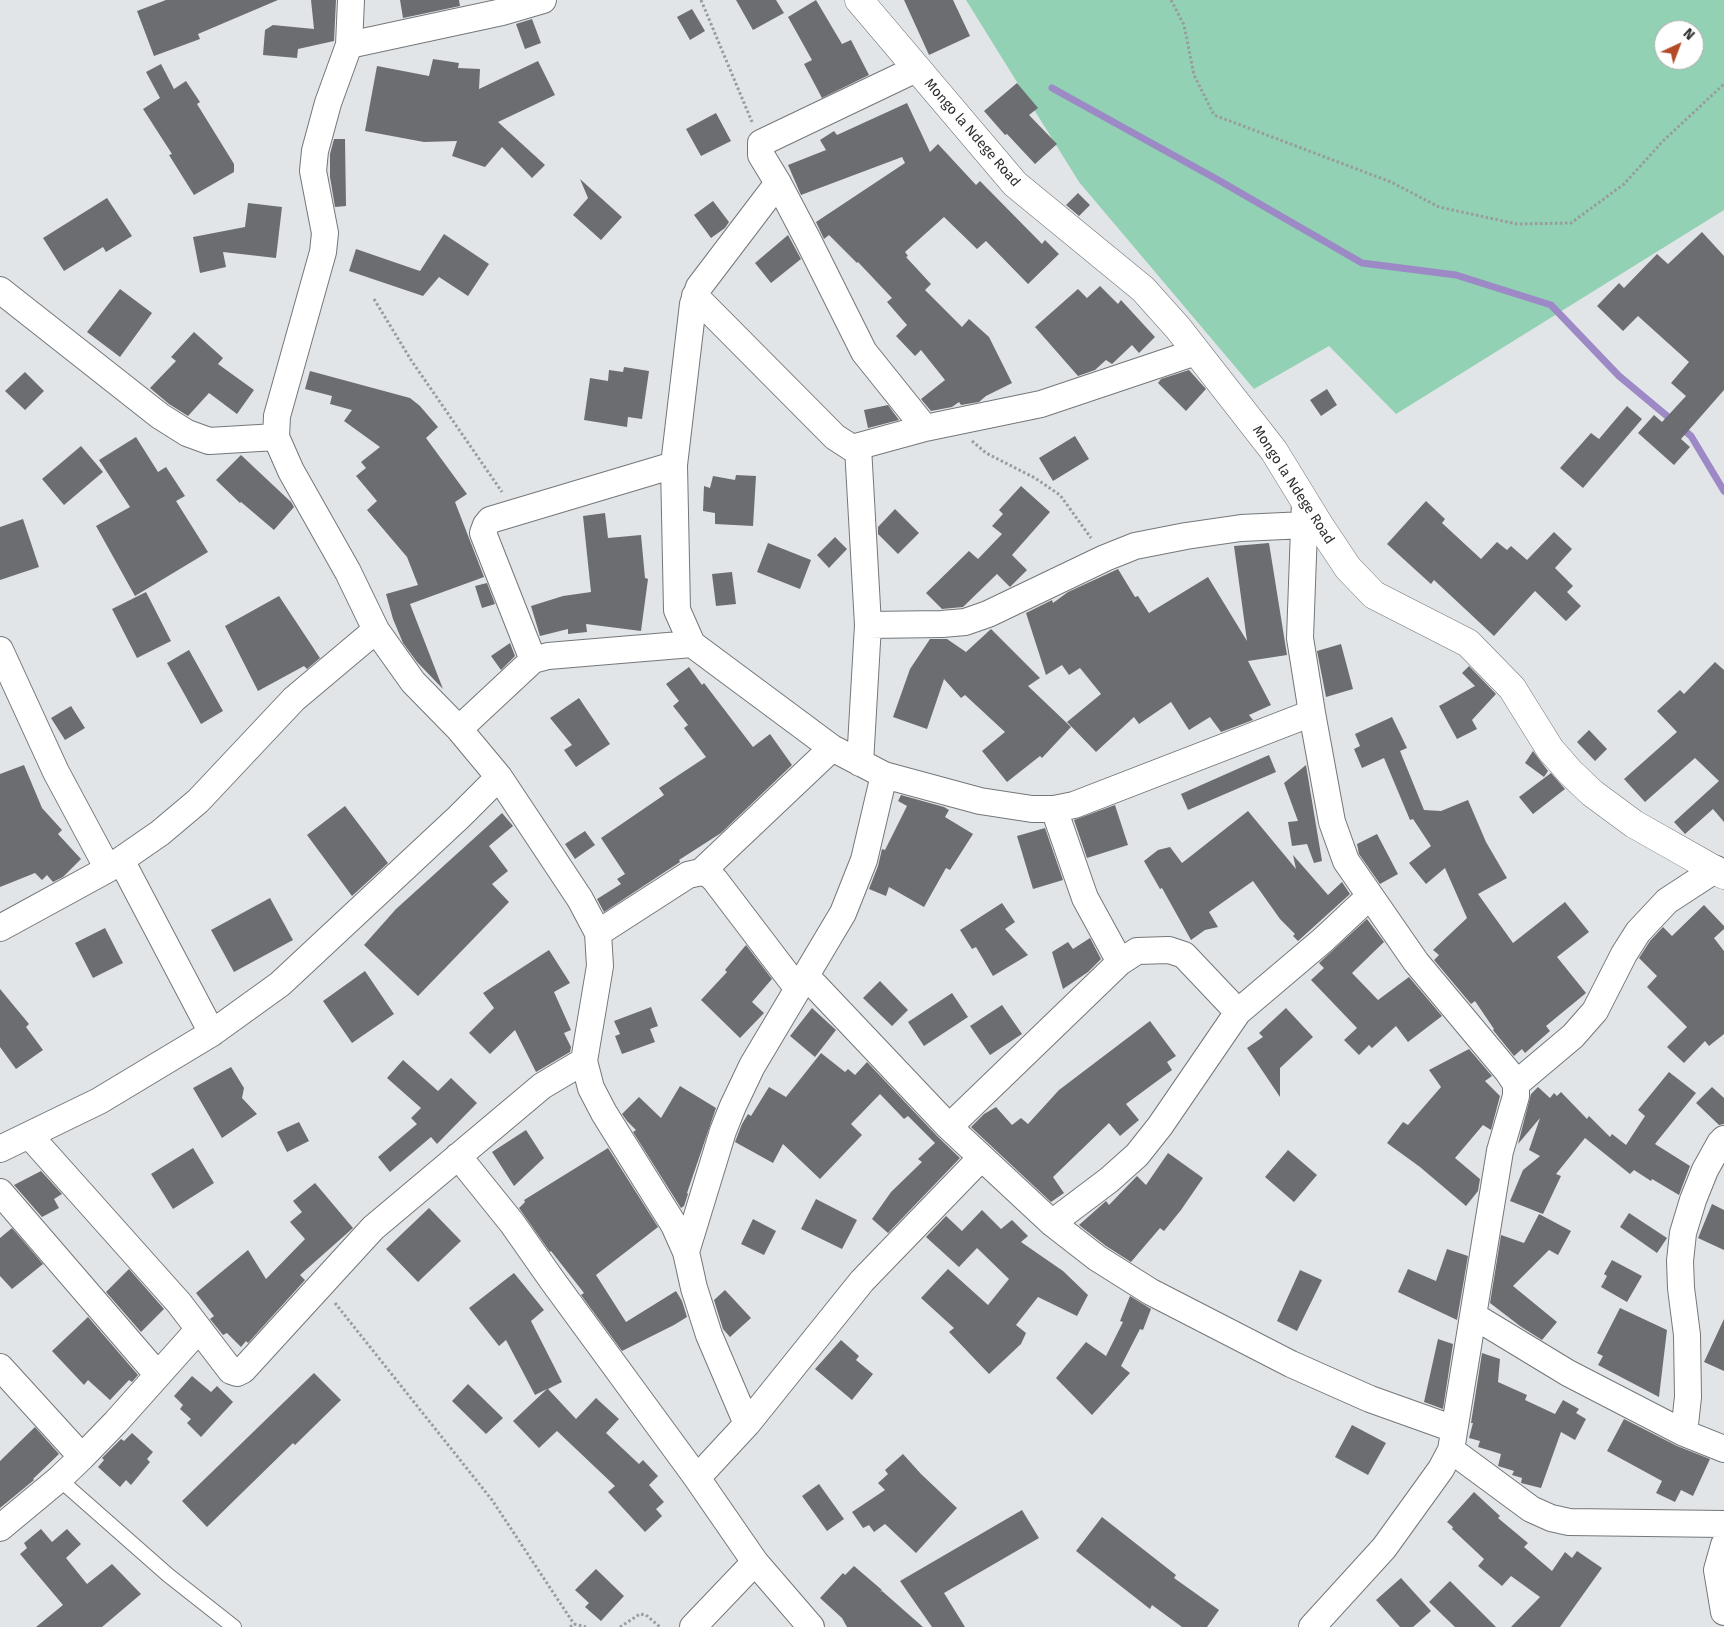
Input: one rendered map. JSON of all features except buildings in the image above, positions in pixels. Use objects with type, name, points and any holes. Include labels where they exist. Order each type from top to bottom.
[{"type":"street","points":[[351,0],[349,45],[328,103],[315,151],[313,171],[325,233],[323,252],[277,416],[276,437],[291,471],[348,572],[376,630],[413,682],[459,729],[499,777],[580,899],[598,933],[600,966],[584,1060],[591,1088],[604,1113],[674,1225],[686,1252],[694,1288],[709,1335],[747,1424]]},
{"type":"street","points":[[349,45],[502,12],[543,0]]},
{"type":"street","name":"Mongo la Ndege Road","points":[[859,0],[1015,184],[1143,289],[1178,328],[1274,450],[1305,513],[1348,568],[1374,595],[1468,643],[1512,688],[1550,749],[1592,793],[1634,824],[1720,872]]},
{"type":"street","points":[[916,69],[761,144],[761,155],[778,183],[864,352],[925,428]]},
{"type":"street","points":[[778,183],[698,287],[693,304],[674,466],[677,610],[692,644],[832,748],[884,775],[980,801],[1032,809],[1054,809],[1074,804],[1312,713]]},
{"type":"street","points":[[0,290],[160,416],[187,433],[209,441],[276,437]]},
{"type":"street","points":[[696,296],[835,436],[852,448],[925,428],[1041,404],[1196,352]]},
{"type":"street","points":[[858,447],[868,625],[860,763]]},
{"type":"street","points":[[533,660],[483,533],[486,525],[490,520],[516,514],[674,466]]},
{"type":"street","points":[[868,625],[965,622],[988,614],[1104,558],[1135,546],[1241,528],[1305,513],[1300,638],[1332,822],[1346,861],[1416,962],[1516,1084],[1516,1096],[1500,1151],[1453,1440],[1441,1469],[1384,1548],[1312,1627]]},
{"type":"street","points":[[0,928],[114,864],[160,833],[198,801],[294,700],[376,630]]},
{"type":"street","points":[[459,729],[533,660],[548,656],[692,644]]},
{"type":"street","points":[[0,650],[56,772],[114,864],[212,1034]]},
{"type":"street","points":[[598,933],[688,875],[701,872],[832,748]]},
{"type":"street","points":[[686,1252],[723,1131],[733,1106],[752,1066],[847,904],[864,860],[884,775]]},
{"type":"street","points":[[0,1149],[99,1101],[212,1034],[280,984],[460,817],[499,777]]},
{"type":"street","points":[[1054,809],[1085,898],[1120,962]]},
{"type":"street","points":[[701,872],[715,880],[802,982],[949,1127],[1052,1223],[1097,1258],[1160,1297],[1300,1368],[1453,1440],[1531,1509],[1551,1518],[1587,1523],[1724,1524]]},
{"type":"street","points":[[1516,1084],[1573,1036],[1595,1011],[1624,954],[1638,932],[1667,901],[1720,872]]},
{"type":"street","points":[[1052,1223],[1109,1180],[1137,1155],[1160,1126],[1238,1012],[1323,940],[1370,896]]},
{"type":"street","points":[[949,1127],[1120,962],[1137,951],[1169,950],[1184,956],[1238,1012]]},
{"type":"street","points":[[29,1135],[174,1297],[231,1372],[237,1373],[243,1370],[372,1228],[542,1086],[584,1060]]},
{"type":"street","points":[[1684,1433],[1688,1397],[1687,1335],[1681,1288],[1680,1261],[1683,1233],[1705,1170],[1724,1139]]},
{"type":"street","points":[[458,1156],[512,1223],[755,1562],[811,1627]]},
{"type":"street","points":[[696,1478],[747,1424],[862,1281],[981,1158]]},
{"type":"street","points":[[0,1192],[158,1374]]},
{"type":"street","points":[[1474,1316],[1568,1373],[1684,1433],[1724,1449]]},
{"type":"street","points":[[0,1528],[59,1479],[82,1457],[199,1329]]},
{"type":"street","points":[[0,1366],[82,1457]]},
{"type":"street","points":[[1724,1545],[1717,1570],[1724,1612]]},
{"type":"street","points":[[693,1627],[755,1562]]},
{"type":"lane","points":[[59,1479],[168,1575],[234,1627]]},
{"type":"path","points":[[701,0],[761,144]]},
{"type":"path","points":[[1171,0],[1184,25],[1194,75],[1214,114],[1391,182],[1439,207],[1517,224],[1571,223],[1624,184],[1663,141],[1724,84]]},
{"type":"path","points":[[374,299],[411,360],[516,514]]},
{"type":"path","points":[[959,422],[979,449],[1035,478],[1060,495],[1104,558]]},
{"type":"path","points":[[320,1285],[492,1500],[574,1624],[586,1627]]},
{"type":"path","points":[[620,1627],[640,1614],[646,1615],[660,1627]]},
{"type":"path","points":[[570,1627],[574,1624]]},
{"type":"green space","points":[[966,0],[1724,0],[1724,210],[1396,414],[1329,346],[1254,389],[1079,182]]},
{"type":"waterway","points":[[1052,88],[1220,181],[1362,263],[1456,275],[1551,305],[1619,376],[1691,436],[1724,491]]}]
